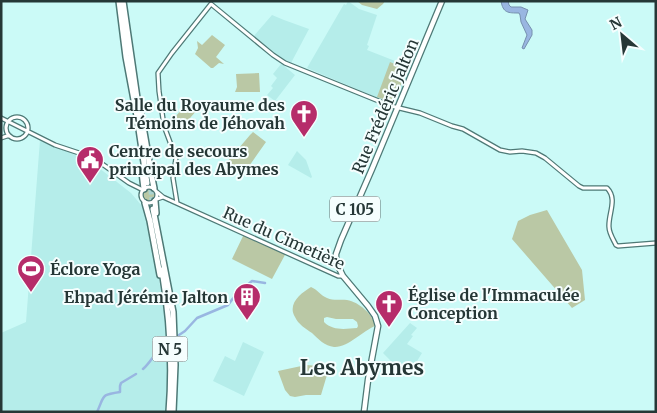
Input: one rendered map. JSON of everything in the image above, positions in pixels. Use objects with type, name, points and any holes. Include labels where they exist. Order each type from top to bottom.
[{"type":"highway","points":[[119,1],[126,57],[134,93],[148,183]]},
{"type":"highway","points":[[124,1],[143,190]]},
{"type":"highway","points":[[134,93],[143,123],[155,190]]},
{"type":"highway","points":[[156,200],[155,207],[169,279],[166,287]]},
{"type":"highway","points":[[145,203],[162,280],[166,287]]},
{"type":"highway","name":"N 5","points":[[152,210],[166,287],[172,412]]},
{"type":"highway","name":"N 5","points":[[166,287],[173,312],[175,365],[172,412]]},
{"type":"main road","name":"Rue Frédéric Jalton","points":[[343,276],[336,262],[337,250],[442,1]]},
{"type":"main road","name":"Rue du Cimetière","points":[[343,276],[368,306],[375,316],[378,326],[364,412]]},
{"type":"street","points":[[177,203],[173,178],[176,158],[164,126],[158,73],[211,4],[285,63],[391,106],[420,112],[463,129],[500,150],[536,153],[583,188],[607,188],[612,201],[609,229],[618,246],[656,243]]},
{"type":"street","points":[[1,118],[55,144],[98,161],[130,184],[143,190]]},
{"type":"street","points":[[1,137],[20,138],[24,136],[28,126],[22,118],[13,118],[8,122],[7,131],[10,136]]},
{"type":"street","points":[[1,137],[7,131]]},
{"type":"street","points":[[156,200],[158,194],[150,187],[141,193],[141,198],[145,203],[152,203],[163,197]]},
{"type":"street","name":"Rue du Cimetière","points":[[155,190],[163,197],[338,276],[343,276]]},
{"type":"shaded area","points":[[348,1],[359,9],[377,15],[367,50],[413,68],[397,106],[307,68],[344,4],[346,5]]},
{"type":"shaded area","points":[[501,1],[508,1],[511,7],[521,7],[528,10],[525,19],[532,30],[532,35],[524,49],[522,48],[527,35],[520,15],[519,13],[505,10]]},
{"type":"shaded area","points":[[272,15],[309,29],[291,63],[275,55],[253,37]]},
{"type":"shaded area","points":[[281,64],[295,75],[275,101],[267,95],[273,88],[271,86],[277,78],[273,74]]},
{"type":"shaded area","points":[[40,140],[80,157],[99,168],[131,193],[147,212],[165,314],[169,367],[166,412],[1,412],[1,333],[26,322]]},
{"type":"shaded area","points":[[297,151],[306,160],[311,178],[288,165]]},
{"type":"shaded area","points":[[410,323],[417,328],[407,344],[422,353],[414,366],[403,367],[394,364],[383,353]]},
{"type":"shaded area","points":[[243,342],[264,352],[244,396],[213,381],[225,356],[235,361]]},
{"type":"green space","points":[[357,1],[385,1],[377,9],[362,5]]},
{"type":"green space","points":[[212,35],[225,45],[216,57],[224,64],[219,63],[211,68],[195,54],[198,48],[197,41],[202,45]]},
{"type":"green space","points":[[390,62],[407,69],[394,103],[377,97]]},
{"type":"green space","points":[[259,73],[260,92],[235,92],[237,87],[236,74]]},
{"type":"green space","points":[[187,103],[197,110],[184,125],[176,116]]},
{"type":"green space","points":[[253,132],[266,142],[247,169],[245,171],[228,166],[227,162]]},
{"type":"green space","points":[[150,189],[155,191],[157,196],[155,201],[150,203],[145,201],[143,196],[145,191]]},
{"type":"green space","points":[[547,210],[582,270],[585,300],[572,308],[512,239],[518,221]]},
{"type":"green space","points":[[244,234],[286,253],[272,279],[232,259]]},
{"type":"green space","points":[[311,287],[327,298],[356,303],[369,313],[375,326],[339,347],[325,344],[296,320],[293,312],[296,299]],"holes":[[[327,317],[353,319],[357,322],[358,326],[357,328],[339,329],[331,327],[324,322],[324,318]]]},
{"type":"green space","points":[[306,365],[318,367],[327,375],[321,395],[290,396],[285,390],[278,371]]},
{"type":"waterway","points":[[246,286],[252,281],[265,283]]},
{"type":"waterway","points":[[176,337],[185,331],[197,318],[228,305],[237,293],[243,289]]},
{"type":"waterway","points":[[143,369],[160,347],[168,341]]},
{"type":"waterway","points":[[97,412],[106,395],[120,392],[121,383],[136,374]]},
{"type":"tunnel","points":[[150,182],[153,209]]},
{"type":"place","name":"Salle du Royaume des Témoins de Jéhovah","points":[[304,138]]},
{"type":"place","name":"Centre de secours principal des Abymes","points":[[90,184]]},
{"type":"place","name":"Éclore Yoga","points":[[31,293]]},
{"type":"place","name":"Ehpad Jérémie Jalton","points":[[247,321]]},
{"type":"place","name":"Église de l'Immaculée Conception","points":[[389,328]]},
{"type":"district","name":"Les Abymes","points":[[362,367]]}]
